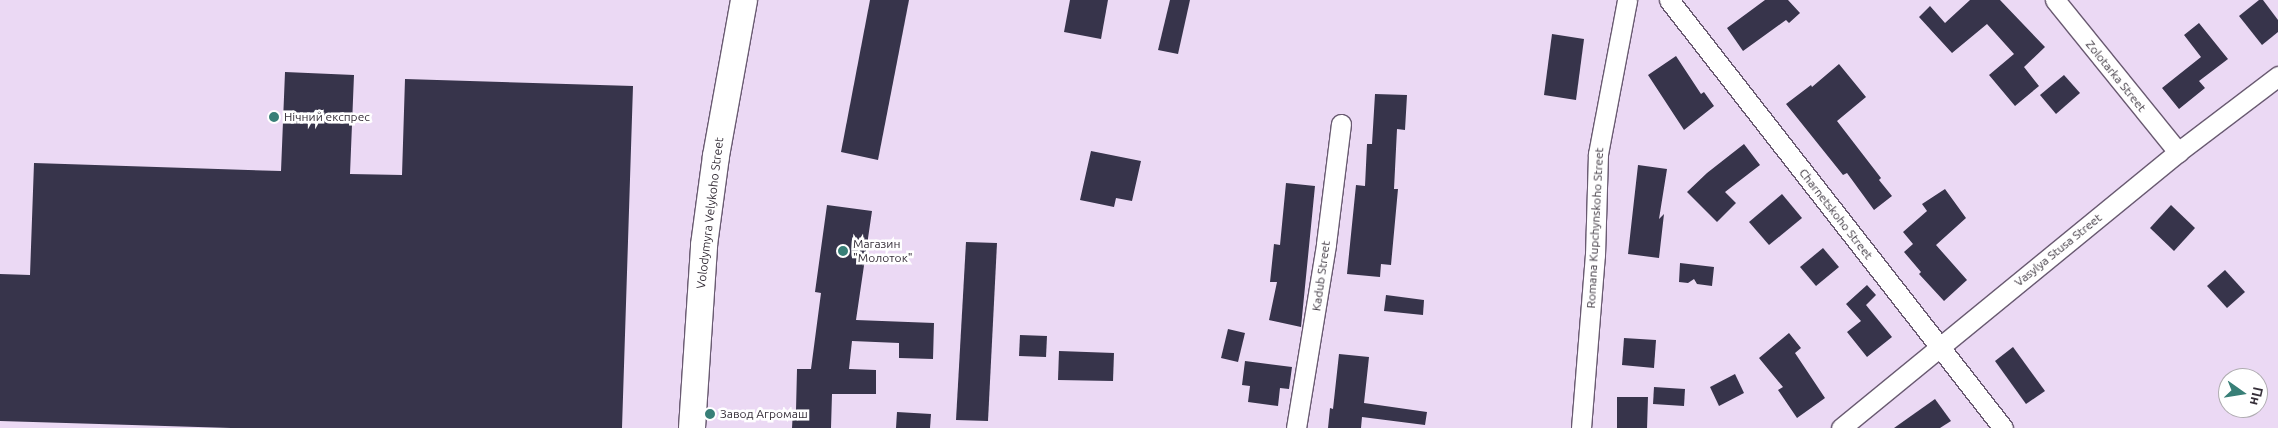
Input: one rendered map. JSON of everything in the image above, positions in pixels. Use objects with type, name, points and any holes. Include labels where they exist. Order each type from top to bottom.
[{"type":"main road","name":"Volodymyra Velykoho Street","points":[[692,428],[704,246],[716,156],[744,0]]},
{"type":"street","name":"Romana Kupchynskoho Street","points":[[1581,428],[1595,255],[1598,154],[1627,0]]},
{"type":"street","name":"Charnetskoho Street","points":[[1669,0],[2003,428]]},
{"type":"street","name":"Zolotarka Street","points":[[2055,0],[2178,152]]},
{"type":"street","name":"Vasylya Stusa Street","points":[[1841,428],[2178,152],[2278,76]]},
{"type":"street","name":"Kadub Street","points":[[1296,428],[1326,244],[1341,124]]},
{"type":"building","points":[[870,0],[909,0],[878,160],[841,152]]},
{"type":"building","points":[[1070,0],[1108,0],[1101,39],[1064,32]]},
{"type":"building","points":[[1170,0],[1190,0],[1178,54],[1158,50]]},
{"type":"building","points":[[1765,0],[1788,0],[1800,13],[1789,23],[1786,20],[1743,51],[1727,28]]},
{"type":"building","points":[[1970,0],[2000,0],[2045,47],[2024,67],[2039,86],[2015,106],[1989,75],[2014,54],[1987,24],[1952,53],[1919,17],[1930,6],[1945,23]]},
{"type":"building","points":[[2259,0],[2263,0],[2278,20],[2278,32],[2262,45],[2239,16]]},
{"type":"building","points":[[2199,23],[2228,59],[2199,81],[2205,88],[2179,109],[2162,88],[2201,57],[2184,35]]},
{"type":"building","points":[[1552,34],[1584,39],[1576,100],[1544,95]]},
{"type":"building","points":[[1676,56],[1701,94],[1704,92],[1714,106],[1684,130],[1648,75]]},
{"type":"building","points":[[1839,64],[1866,97],[1837,121],[1881,178],[1879,180],[1892,196],[1874,210],[1847,173],[1843,175],[1786,104],[1811,85],[1812,87]]},
{"type":"building","points":[[285,72],[354,75],[350,174],[402,175],[405,79],[633,86],[622,428],[231,428],[0,421],[0,274],[30,275],[34,163],[281,171]]},
{"type":"building","points":[[2064,75],[2080,93],[2056,114],[2040,95]]},
{"type":"building","points":[[1375,94],[1407,95],[1405,130],[1397,129],[1394,189],[1398,189],[1391,265],[1381,264],[1380,277],[1347,274],[1356,185],[1365,186],[1367,144],[1372,144]]},
{"type":"building","points":[[1744,144],[1760,165],[1725,192],[1736,203],[1717,222],[1687,192],[1707,173]]},
{"type":"building","points":[[1091,151],[1141,161],[1132,201],[1116,198],[1114,207],[1080,200]]},
{"type":"building","points":[[1638,165],[1667,169],[1659,219],[1664,214],[1659,258],[1628,254]]},
{"type":"building","points":[[1286,183],[1315,186],[1301,327],[1269,320],[1277,282],[1270,282],[1274,244],[1280,245]]},
{"type":"building","points":[[1945,189],[1966,218],[1936,245],[1967,280],[1944,301],[1919,274],[1921,272],[1904,252],[1913,244],[1903,232],[1927,211],[1922,204]]},
{"type":"building","points":[[1782,194],[1802,218],[1769,245],[1749,222]]},
{"type":"building","points":[[827,205],[872,211],[856,320],[934,323],[933,359],[899,358],[899,343],[852,341],[849,369],[876,370],[876,394],[832,394],[831,428],[792,428],[793,410],[796,410],[797,369],[811,369],[821,293],[815,292]]},
{"type":"building","points":[[2171,205],[2195,228],[2174,251],[2150,228]]},
{"type":"building","points":[[966,242],[997,243],[988,421],[956,420]]},
{"type":"building","points":[[1823,248],[1839,267],[1816,286],[1800,267]]},
{"type":"building","points":[[1680,263],[1714,267],[1712,286],[1697,284],[1694,279],[1688,283],[1679,282]]},
{"type":"building","points":[[2225,270],[2245,292],[2227,308],[2207,286]]},
{"type":"building","points":[[1867,285],[1876,295],[1866,305],[1892,337],[1867,357],[1847,332],[1861,321],[1846,304]]},
{"type":"building","points":[[1386,295],[1424,300],[1423,315],[1384,311]]},
{"type":"building","points":[[1228,329],[1245,333],[1238,362],[1221,358]]},
{"type":"building","points":[[1789,333],[1801,348],[1795,353],[1825,398],[1797,418],[1778,390],[1783,387],[1759,358]]},
{"type":"building","points":[[1020,335],[1047,336],[1046,357],[1019,356]]},
{"type":"building","points":[[1624,338],[1656,340],[1654,368],[1622,365]]},
{"type":"building","points":[[2013,347],[2045,391],[2026,404],[1995,361]]},
{"type":"building","points":[[1059,351],[1114,353],[1113,381],[1058,380]]},
{"type":"building","points":[[1339,354],[1369,357],[1364,403],[1427,412],[1425,425],[1362,417],[1361,428],[1328,428],[1330,408],[1333,409]]},
{"type":"building","points":[[1245,361],[1292,367],[1289,389],[1280,388],[1278,406],[1248,402],[1250,386],[1242,385]]},
{"type":"building","points":[[1735,374],[1744,393],[1719,406],[1710,387]]},
{"type":"building","points":[[1654,387],[1685,389],[1684,406],[1653,404]]},
{"type":"building","points":[[1617,397],[1648,397],[1647,428],[1617,428]]},
{"type":"building","points":[[1935,399],[1951,421],[1940,428],[1894,428]]},
{"type":"building","points":[[897,412],[931,414],[930,428],[896,428]]},
{"type":"place","name":"Нічний експрес","points":[[274,117]]},
{"type":"place","name":"Магазин \"Молоток\"","points":[[843,251]]},
{"type":"place","name":"Завод Агромаш","points":[[710,414]]}]
